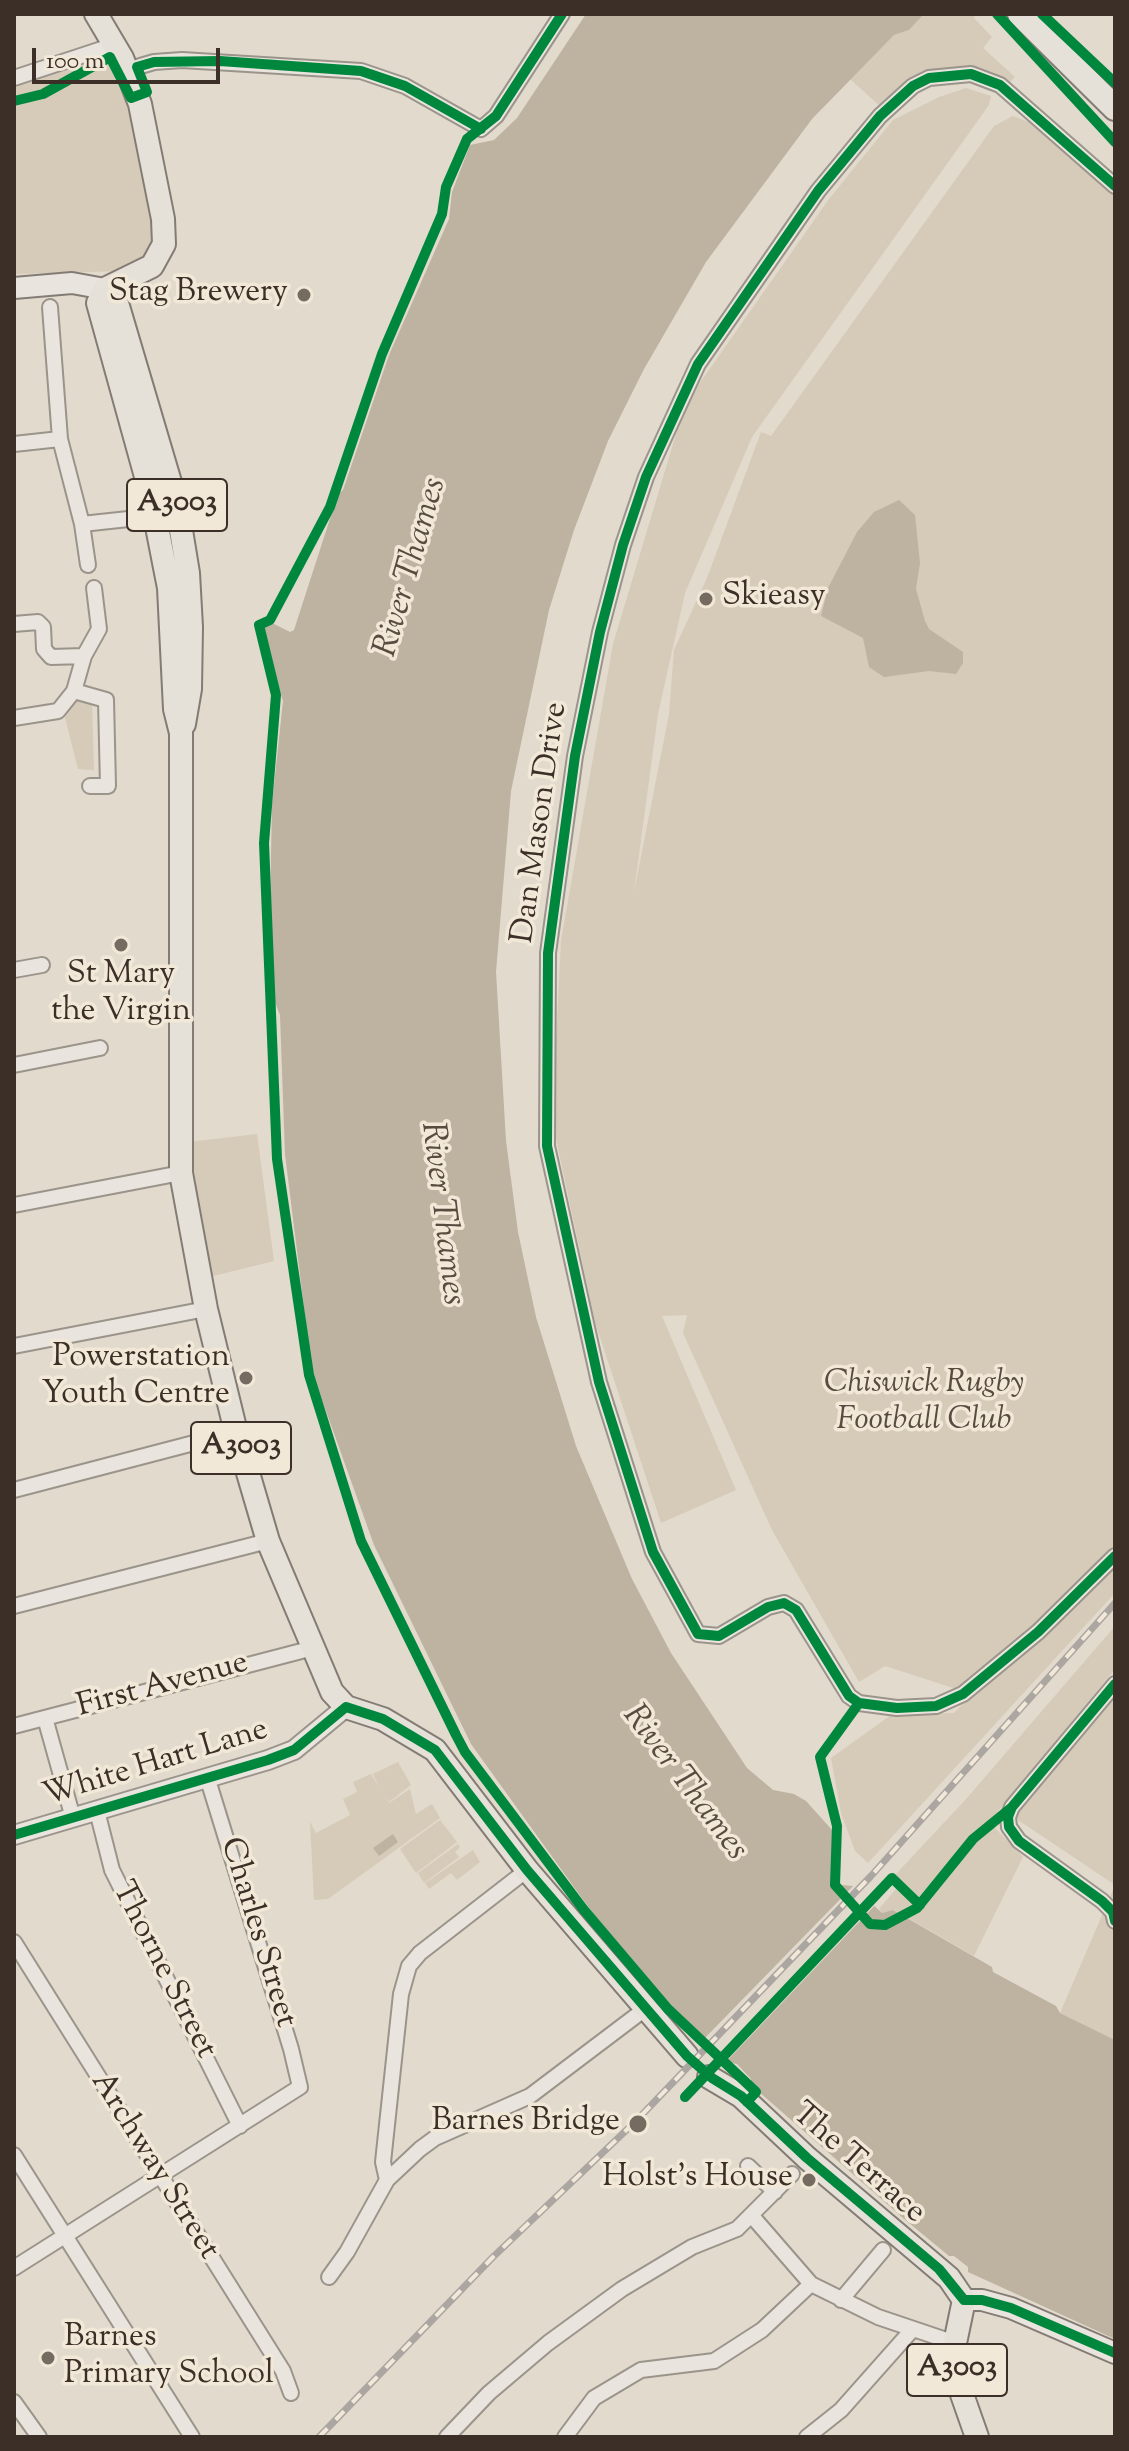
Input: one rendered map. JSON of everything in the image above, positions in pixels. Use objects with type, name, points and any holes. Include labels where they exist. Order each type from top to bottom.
[{"type":"highway","points":[[1025,19],[1115,108]]},
{"type":"main road","points":[[14,288],[72,283],[105,289],[152,266],[164,244],[163,219],[140,104],[127,70],[96,14]]},
{"type":"main road","name":"A3003","points":[[105,289],[117,303],[167,513],[188,573],[191,627],[189,713],[181,733],[181,1173],[206,1309],[236,1432],[268,1541],[332,1692],[346,1707]]},
{"type":"main road","points":[[346,1707],[383,1719],[435,1750],[527,1870],[687,2056]]},
{"type":"main road","name":"The Terrace","points":[[709,2077],[741,2096],[807,2158],[939,2269],[964,2300]]},
{"type":"main road","points":[[964,2300],[982,2300],[1011,2308],[1115,2353]]},
{"type":"main road","name":"A3003","points":[[964,2300],[955,2343],[958,2383],[977,2437]]},
{"type":"street","points":[[127,70],[154,62],[182,60],[361,71],[405,86],[481,129],[496,116],[562,14]]},
{"type":"street","points":[[14,78],[114,45]]},
{"type":"street","name":"Dan Mason Drive","points":[[1115,186],[1000,85],[971,74],[929,78],[913,86],[880,116],[818,191],[704,355],[646,477],[600,632],[575,756],[548,953],[547,1130],[547,1146],[599,1382],[653,1552],[698,1634],[719,1636],[768,1607],[784,1603],[796,1610],[849,1696],[859,1703],[897,1708],[936,1706],[963,1694],[1038,1632],[1115,1556]]},
{"type":"street","points":[[50,307],[60,439],[82,524],[88,565]]},
{"type":"street","points":[[14,444],[60,439]]},
{"type":"street","points":[[82,524],[167,513]]},
{"type":"street","points":[[14,718],[58,711],[74,691],[84,656],[99,629],[94,588]]},
{"type":"street","points":[[14,624],[38,622],[43,627],[44,649],[51,657],[84,656]]},
{"type":"street","points":[[74,691],[106,700],[108,786],[90,786]]},
{"type":"street","points":[[14,970],[42,965]]},
{"type":"street","points":[[14,1065],[100,1048]]},
{"type":"street","points":[[14,1205],[181,1173]]},
{"type":"street","points":[[14,1346],[206,1309]]},
{"type":"street","points":[[14,1490],[236,1432]]},
{"type":"street","points":[[14,1606],[268,1541]]},
{"type":"street","name":"First Avenue","points":[[14,1726],[313,1648]]},
{"type":"street","points":[[1115,1684],[1012,1807],[1008,1817],[1009,1827],[1019,1841],[1102,1901],[1113,1912],[1115,1921]]},
{"type":"street","name":"White Hart Lane","points":[[14,1835],[208,1780],[294,1750],[346,1707]]},
{"type":"street","points":[[45,1718],[73,1818]]},
{"type":"street","name":"Charles Street","points":[[208,1780],[300,2087],[240,2126]]},
{"type":"street","name":"Thorne Street","points":[[97,1811],[112,1870],[240,2126]]},
{"type":"street","points":[[387,2180],[383,2162],[401,1994],[409,1966],[420,1953],[527,1870]]},
{"type":"street","name":"Archway Street","points":[[14,1942],[158,2177],[283,2371],[291,2393]]},
{"type":"street","points":[[329,2277],[387,2180],[435,2138],[530,2096],[645,2009]]},
{"type":"street","points":[[14,2268],[240,2126]]},
{"type":"street","points":[[14,2155],[192,2437]]},
{"type":"street","points":[[748,2166],[775,2192]]},
{"type":"street","points":[[450,2436],[489,2393],[622,2289],[692,2247],[737,2229],[792,2174]]},
{"type":"street","points":[[752,2216],[811,2284],[912,2330],[955,2343]]},
{"type":"street","points":[[841,2300],[883,2250]]},
{"type":"street","points":[[565,2437],[594,2398],[641,2370],[714,2361],[762,2330],[811,2284]]},
{"type":"street","points":[[807,2437],[841,2410],[912,2330]]},
{"type":"street","points":[[14,2402],[33,2435]]},
{"type":"green space","points":[[924,14],[976,14],[974,18],[992,37],[983,48],[1015,77],[1006,86],[958,71],[882,108],[850,79],[894,35],[909,30]]},
{"type":"green space","points":[[105,57],[129,108],[153,212],[155,234],[151,255],[128,271],[14,274],[14,84]]},
{"type":"green space","name":"Chiswick Rugby Football Club","points":[[966,88],[991,96],[989,105],[752,437],[685,593],[658,714],[634,892],[669,714],[674,650],[707,578],[761,432],[771,436],[994,126],[1013,116],[1029,122],[1115,193],[1115,1593],[868,1863],[855,1851],[841,1813],[831,1758],[891,1715],[954,1713],[972,1694],[885,1666],[859,1682],[772,1530],[683,1333],[687,1315],[662,1316],[736,1490],[661,1523],[595,1322],[552,1120],[561,941],[613,644],[685,404],[829,199],[893,120],[939,97]]},
{"type":"green space","points":[[78,697],[92,700],[94,770],[78,769],[65,718]]},
{"type":"green space","points":[[257,1134],[274,1261],[209,1277],[188,1142]]},
{"type":"green space","points":[[1115,1626],[1115,1669],[989,1822],[1023,1857],[974,1956],[894,1910],[882,1913],[879,1909],[900,1884],[896,1874],[967,1798]]},
{"type":"green space","points":[[1115,1691],[1115,1885],[1015,1818],[1019,1805],[1080,1740]]},
{"type":"green space","points":[[398,1762],[411,1785],[389,1802],[383,1793],[389,1803],[410,1789],[416,1814],[432,1804],[440,1818],[328,1899],[314,1900],[310,1822],[316,1833],[350,1815],[343,1799],[357,1792],[353,1782],[371,1774],[379,1787],[373,1774]]},
{"type":"green space","points":[[440,1820],[457,1842],[416,1873],[400,1849]]},
{"type":"green space","points":[[458,1844],[460,1847],[455,1852],[459,1857],[424,1883],[418,1873]]},
{"type":"green space","points":[[473,1850],[480,1862],[457,1880],[451,1873],[429,1889],[425,1883]]},
{"type":"green space","points":[[1115,1885],[1115,2040],[1060,2013]]},
{"type":"water","name":"River Thames","points":[[586,14],[924,14],[909,30],[894,35],[812,119],[706,262],[644,369],[608,441],[574,530],[549,610],[511,791],[496,972],[506,1141],[518,1232],[536,1317],[576,1446],[632,1579],[671,1653],[747,1768],[773,1790],[794,1794],[806,1801],[841,1840],[831,1852],[835,1876],[841,1885],[853,1886],[882,1913],[893,1910],[992,1967],[993,1972],[1056,2006],[1060,2013],[1115,2040],[1115,2339],[968,2272],[968,2267],[954,2256],[949,2256],[903,2218],[750,2084],[751,2079],[737,2064],[727,2062],[674,2011],[602,1926],[471,1744],[374,1545],[312,1372],[285,1154],[280,1015],[274,1000],[270,909],[272,804],[283,701],[261,629],[272,623],[290,632],[294,630],[338,494],[343,490],[389,355],[449,219],[452,192],[470,145],[494,140],[517,118]]},
{"type":"water","points":[[899,500],[915,515],[920,563],[916,589],[925,621],[929,629],[963,652],[963,663],[956,674],[929,671],[884,677],[869,667],[863,638],[821,616],[828,588],[857,532],[874,512]]},
{"type":"water","points":[[393,1834],[398,1842],[379,1856],[373,1848]]},
{"type":"pier","name":"Barnes Bridge","points":[[856,1883],[878,1902],[724,2064],[701,2042]]},
{"type":"railway","points":[[319,2437],[493,2257],[636,2121],[871,1876],[1115,1603]]},
{"type":"cycle path","points":[[562,14],[496,116],[467,139],[446,187],[442,214],[382,354],[330,507],[270,620],[259,625],[276,695],[264,843],[277,1159],[309,1375],[361,1541],[456,1735],[465,1752],[584,1910],[668,2009],[756,2092],[747,2102]]},
{"type":"cycle path","points":[[997,14],[1115,142]]},
{"type":"cycle path","points":[[1042,14],[1115,83]]},
{"type":"cycle path","points":[[14,101],[43,94],[110,57],[131,98],[147,92],[137,67],[154,62],[220,61],[361,71],[405,86],[481,129]]},
{"type":"cycle path","points":[[1115,186],[1000,85],[971,74],[929,78],[913,86],[880,116],[818,191],[698,364],[646,477],[623,545],[600,632],[575,756],[548,953],[547,1146],[599,1382],[653,1552],[698,1634],[719,1636],[768,1607],[784,1603],[796,1610],[849,1696],[859,1703],[897,1708],[936,1706],[963,1694],[1038,1632],[1115,1556]]},
{"type":"cycle path","points":[[1115,1684],[1012,1807],[1008,1817],[1009,1827],[1019,1841],[1102,1901],[1113,1912],[1115,1921]]},
{"type":"cycle path","points":[[859,1703],[820,1757],[837,1826],[835,1885],[870,1924],[885,1925],[917,1908],[973,1839],[1012,1807]]},
{"type":"cycle path","points":[[14,1835],[294,1750],[346,1707],[383,1719],[435,1750],[527,1870],[687,2056],[712,2078],[741,2096],[807,2158],[939,2269],[964,2300],[982,2300],[1011,2308],[1115,2353]]},
{"type":"cycle path","points":[[685,2097],[892,1878],[920,1905]]},
{"type":"place","name":"Stag Brewery","points":[[304,295]]},
{"type":"place","name":"Skieasy","points":[[706,599]]},
{"type":"place","name":"St Mary the Virgin","points":[[121,945]]},
{"type":"place","name":"Powerstation Youth Centre","points":[[246,1378]]},
{"type":"place","name":"Barnes Bridge","points":[[638,2124]]},
{"type":"place","name":"Holst's House","points":[[809,2180]]},
{"type":"place","name":"Barnes Primary School","points":[[48,2358]]}]
